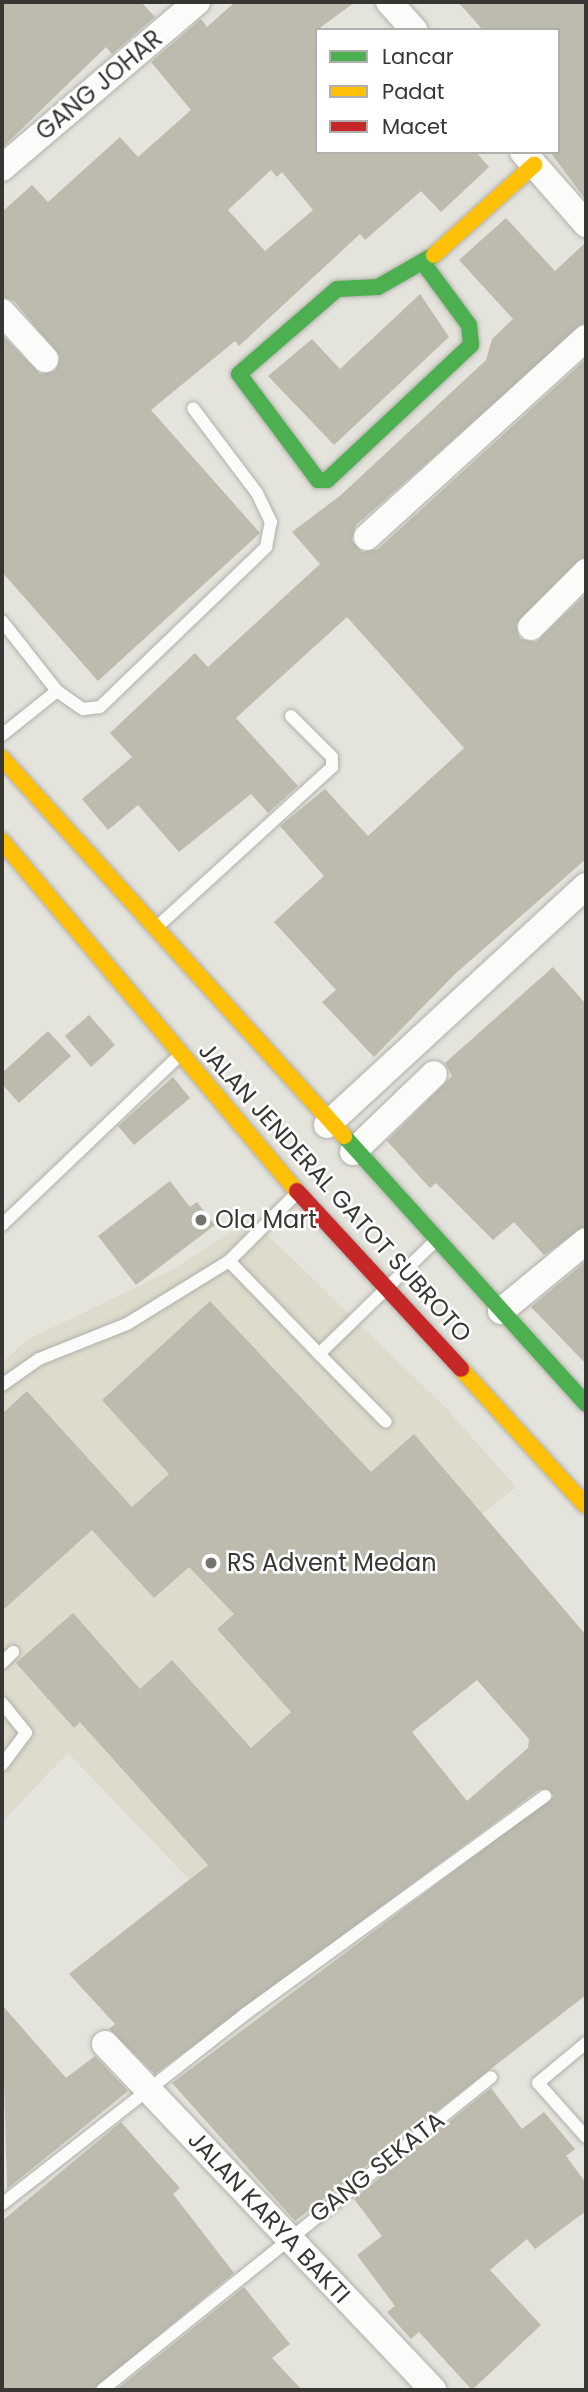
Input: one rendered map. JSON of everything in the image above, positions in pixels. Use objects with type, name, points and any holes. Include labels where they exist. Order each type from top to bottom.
[{"type":"main road","points":[[424,264],[469,326],[471,345],[327,480],[318,480],[239,374],[337,289],[378,287],[424,264],[529,159]]},
{"type":"main road","name":"JALAN JENDERAL GATOT SUBROTO","points":[[2,758],[327,1125],[586,1404]]},
{"type":"main road","name":"JALAN JENDERAL GATOT SUBROTO","points":[[2,841],[298,1192],[388,1287],[586,1506]]},
{"type":"street","name":"GANG JOHAR","points":[[2,169],[198,2]]},
{"type":"street","points":[[389,2],[412,28]]},
{"type":"street","points":[[529,159],[586,224]]},
{"type":"street","points":[[2,312],[45,359]]},
{"type":"street","points":[[367,537],[586,338]]},
{"type":"street","points":[[531,626],[586,572]]},
{"type":"street","points":[[327,1125],[586,886]]},
{"type":"street","points":[[354,1152],[434,1074]]},
{"type":"street","points":[[501,1311],[586,1241]]},
{"type":"street","name":"JALAN KARYA BAKTI","points":[[105,2043],[433,2390]]},
{"type":"lane","points":[[2,621],[57,691],[83,709],[100,707],[265,547],[271,522],[257,493],[193,408]]},
{"type":"lane","points":[[2,735],[57,691]]},
{"type":"lane","points":[[154,930],[332,767],[332,757],[290,716]]},
{"type":"lane","points":[[2,1225],[181,1054]]},
{"type":"lane","points":[[2,1385],[39,1359],[127,1324],[229,1261],[298,1192]]},
{"type":"lane","points":[[318,1354],[436,1240]]},
{"type":"lane","points":[[229,1261],[386,1422]]},
{"type":"lane","points":[[2,1663],[13,1652]]},
{"type":"lane","points":[[2,1703],[26,1733],[2,1765]]},
{"type":"lane","points":[[2,2204],[149,2089],[545,1796]]},
{"type":"lane","points":[[586,2043],[538,2083],[586,2137]]},
{"type":"lane","name":"GANG SEKATA","points":[[102,2390],[288,2237],[491,2077]]},
{"type":"shaded area","name":"RS Advent Medan","points":[[251,1219],[445,1407],[516,1487],[324,1639],[391,1713],[189,1879],[68,1753],[2,1822],[2,1363],[27,1340],[172,1270]]},
{"type":"building","points":[[2,2],[141,2],[155,17],[112,54],[106,47],[2,148]]},
{"type":"building","points":[[235,2],[355,2],[320,28],[315,28],[315,154],[478,154],[489,167],[441,212],[421,191],[365,240],[360,234],[239,346],[235,341],[151,410],[260,533],[98,681],[2,572],[2,335],[40,374],[55,371],[60,356],[14,301],[2,297],[2,212],[32,185],[48,202],[120,137],[138,157],[191,110],[151,62],[201,19],[207,27]],"holes":[[[271,170],[277,177],[282,172],[313,210],[265,251],[228,210]]]},
{"type":"building","points":[[458,2],[586,2],[586,200],[552,154],[560,154],[560,28],[481,28]]},
{"type":"building","points":[[506,218],[555,271],[586,242],[586,323],[356,525],[352,540],[362,552],[378,549],[586,359],[586,557],[516,624],[520,639],[536,642],[586,594],[586,859],[455,974],[374,1057],[322,1002],[336,990],[274,922],[324,876],[280,826],[325,789],[368,836],[464,748],[347,617],[236,718],[298,786],[268,813],[251,794],[179,852],[138,805],[108,830],[82,799],[132,757],[110,733],[195,653],[208,667],[320,564],[292,532],[341,495],[486,360],[492,339],[513,319],[459,260]]},
{"type":"building","points":[[420,294],[449,337],[334,445],[268,376],[312,339],[340,369]]},
{"type":"building","points":[[553,967],[586,1004],[586,1226],[544,1255],[514,1222],[493,1240],[436,1183],[430,1188],[387,1141],[452,1076],[445,1063]]},
{"type":"building","points":[[89,1015],[115,1045],[91,1067],[65,1036]]},
{"type":"building","points":[[48,1031],[71,1056],[19,1103],[2,1084],[2,1073]]},
{"type":"building","points":[[173,1077],[190,1098],[134,1145],[118,1126]]},
{"type":"building","points":[[170,1181],[190,1207],[197,1202],[215,1225],[136,1285],[98,1236]]},
{"type":"building","points":[[586,1261],[586,1364],[531,1307]]},
{"type":"building","points":[[210,1301],[371,1472],[414,1434],[586,1635],[586,1995],[295,2221],[172,2083],[554,1796],[540,1789],[155,2074],[109,2029],[115,2024],[69,1974],[208,1865],[80,1722],[74,1728],[16,1663],[73,1613],[140,1689],[172,1660],[251,1748],[291,1712],[217,1629],[234,1614],[189,1567],[154,1598],[92,1530],[2,1611],[2,1414],[27,1391],[132,1507],[169,1474],[102,1400]],"holes":[[[477,1680],[529,1739],[528,1748],[467,1801],[412,1732]]]},
{"type":"building","points":[[2,2005],[66,2078],[95,2056],[128,2091],[7,2189]]},
{"type":"building","points":[[491,2088],[522,2129],[544,2112],[575,2149],[566,2156],[586,2183],[586,2211],[535,2249],[527,2239],[490,2270],[541,2325],[472,2390],[419,2332],[411,2339],[387,2312],[395,2306],[357,2255],[382,2236],[354,2199]]},
{"type":"building","points":[[121,2122],[180,2188],[173,2194],[234,2273],[93,2390],[2,2390],[2,2221]]},
{"type":"building","points":[[244,2287],[290,2344],[272,2358],[302,2390],[116,2390]]},
{"type":"traffic: fast","points":[[424,264],[469,325],[471,345],[327,480],[318,480],[239,374],[337,289],[378,287],[434,255]]},
{"type":"traffic: fast","points":[[344,1136],[586,1404]]},
{"type":"traffic: slow","points":[[434,255],[534,165]]},
{"type":"traffic: slow","points":[[2,758],[344,1136]]},
{"type":"traffic: slow","points":[[2,841],[297,1191]]},
{"type":"traffic: slow","points":[[461,1369],[586,1506]]},
{"type":"traffic: jam","points":[[297,1191],[461,1369]]},
{"type":"place","name":"Ola Mart","points":[[201,1220]]},
{"type":"place","name":"RS Advent Medan","points":[[211,1563]]}]
